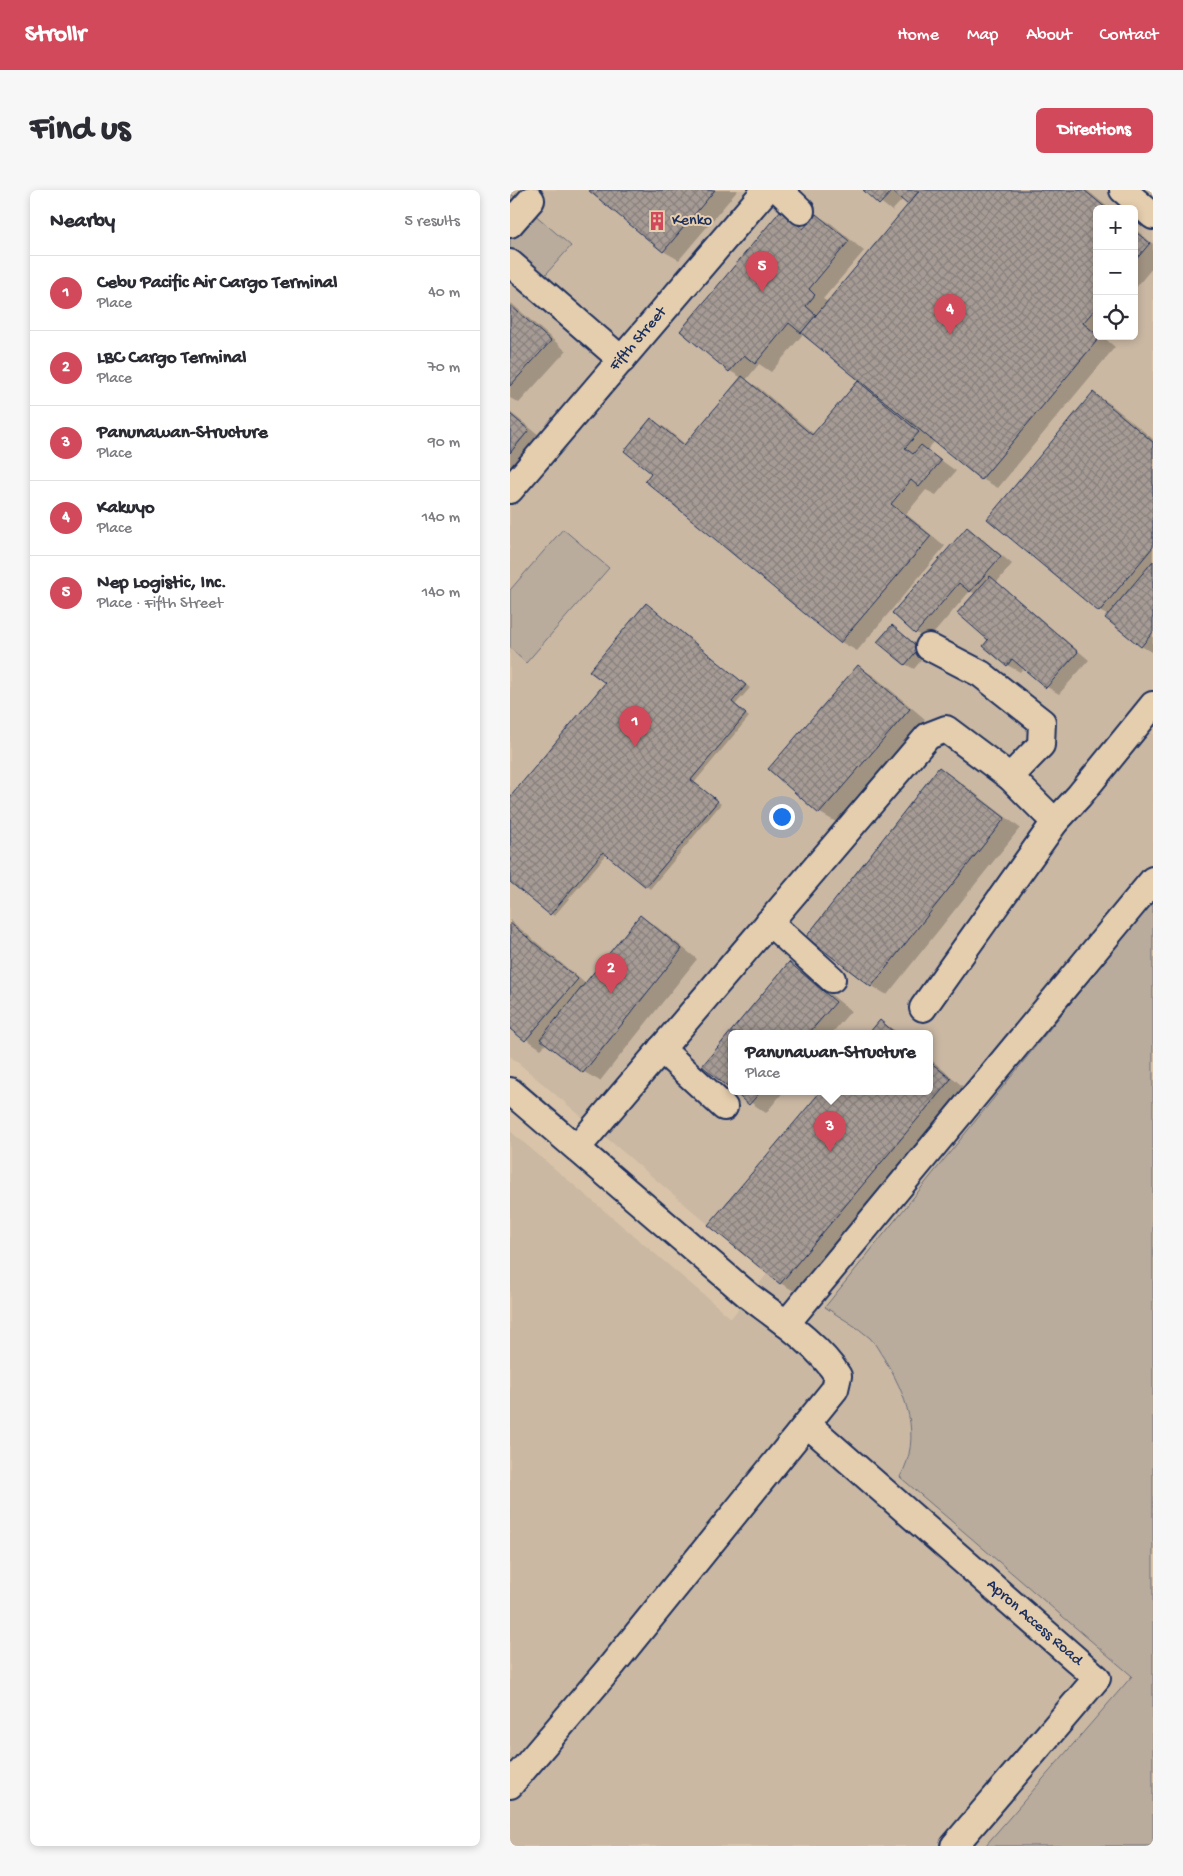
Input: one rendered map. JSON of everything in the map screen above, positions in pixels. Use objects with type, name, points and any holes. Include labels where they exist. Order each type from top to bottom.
[{"type":"street","name":"Fifth Street","points":[[510,490],[766,190]]},
{"type":"street","points":[[779,190],[800,211]]},
{"type":"street","points":[[1123,190],[1153,216]]},
{"type":"street","points":[[510,224],[531,200]]},
{"type":"street","points":[[510,263],[622,360]]},
{"type":"street","points":[[929,647],[981,674],[1042,722],[1041,745],[1010,777]]},
{"type":"street","points":[[923,1008],[1055,822],[1079,796],[1153,705]]},
{"type":"street","points":[[577,1148],[928,736],[946,728],[1010,777],[1055,822]]},
{"type":"street","points":[[786,1324],[1153,880]]},
{"type":"street","points":[[769,922],[832,979]]},
{"type":"street","points":[[661,1048],[724,1107]]},
{"type":"street","points":[[510,1091],[750,1296],[786,1324],[830,1364],[838,1376],[835,1389],[807,1424],[613,1664],[510,1785]]},
{"type":"street","name":"Apron Access Road","points":[[807,1424],[1096,1678],[954,1846]]},
{"type":"shaded area","points":[[510,190],[1153,190],[1153,1846],[510,1846],[510,1131],[731,1318],[767,1274],[510,1056]]},
{"type":"shaded area","points":[[510,193],[571,246],[530,292],[510,275]]},
{"type":"shaded area","points":[[563,529],[609,568],[526,663],[510,648],[510,590]]},
{"type":"shaded area","points":[[1153,901],[1153,1846],[985,1846],[1132,1676],[900,1477],[907,1462],[911,1431],[905,1400],[899,1385],[870,1338],[825,1307]]},
{"type":"building","name":"Kenko","points":[[588,190],[715,190],[663,252]]},
{"type":"building","points":[[863,190],[920,190],[908,205],[892,191],[879,205]]},
{"type":"building","points":[[920,190],[1084,190],[1102,205],[1093,205],[1093,312],[1083,323],[1093,331],[1093,340],[1098,340],[981,480],[801,333]]},
{"type":"building","points":[[781,210],[803,229],[816,214],[849,241],[809,289],[815,295],[806,306],[816,315],[801,333],[789,323],[755,364],[744,355],[729,372],[680,331]]},
{"type":"building","points":[[1138,234],[1150,243],[1138,257]]},
{"type":"building","points":[[510,305],[551,341],[510,386]]},
{"type":"building","points":[[742,376],[812,435],[858,381],[919,432],[905,448],[913,454],[921,445],[941,461],[919,487],[911,480],[891,504],[931,536],[840,643],[645,481],[651,473],[624,451],[651,418],[684,445]]},
{"type":"building","points":[[1093,392],[1153,442],[1153,547],[1099,612],[987,519]]},
{"type":"building","points":[[510,414],[529,430],[510,453]]},
{"type":"building","points":[[967,527],[1001,556],[970,592],[959,583],[915,634],[892,613]]},
{"type":"building","points":[[1153,561],[1153,632],[1141,647],[1105,618]]},
{"type":"building","points":[[990,576],[1078,652],[1046,688],[1012,659],[1007,666],[983,646],[988,640],[957,613]]},
{"type":"building","points":[[646,603],[746,685],[732,702],[746,714],[691,780],[718,801],[646,887],[603,852],[550,915],[510,882],[510,797],[605,683],[589,671]]},
{"type":"building","points":[[892,625],[919,648],[905,665],[877,642]]},
{"type":"building","points":[[858,665],[910,709],[819,814],[768,769]]},
{"type":"building","points":[[939,767],[1005,818],[871,987],[806,937]]},
{"type":"building","points":[[640,915],[682,949],[583,1073],[540,1039]]},
{"type":"building","points":[[510,923],[578,979],[525,1041],[510,1029]]},
{"type":"building","points":[[789,962],[836,1002],[812,1030],[732,1030]]},
{"type":"building","points":[[880,1020],[892,1030],[872,1030]]},
{"type":"building","points":[[728,1035],[728,1088],[702,1066]]},
{"type":"building","points":[[933,1064],[951,1079],[780,1284],[708,1225],[818,1095],[933,1095]]},
{"type":"building","points":[[738,1095],[758,1095],[749,1105]]},
{"type":"place","name":"Kenko","points":[[657,221]]},
{"type":"place","name":"Nep Logistic, Inc.","points":[[762,292]]},
{"type":"place","name":"Kakuyo","points":[[950,335]]},
{"type":"place","name":"Cebu Pacific Air Cargo Terminal","points":[[635,747]]},
{"type":"place","name":"LBC Cargo Terminal","points":[[611,994]]},
{"type":"place","name":"Panunawan-Structure","points":[[830,1152]]}]
